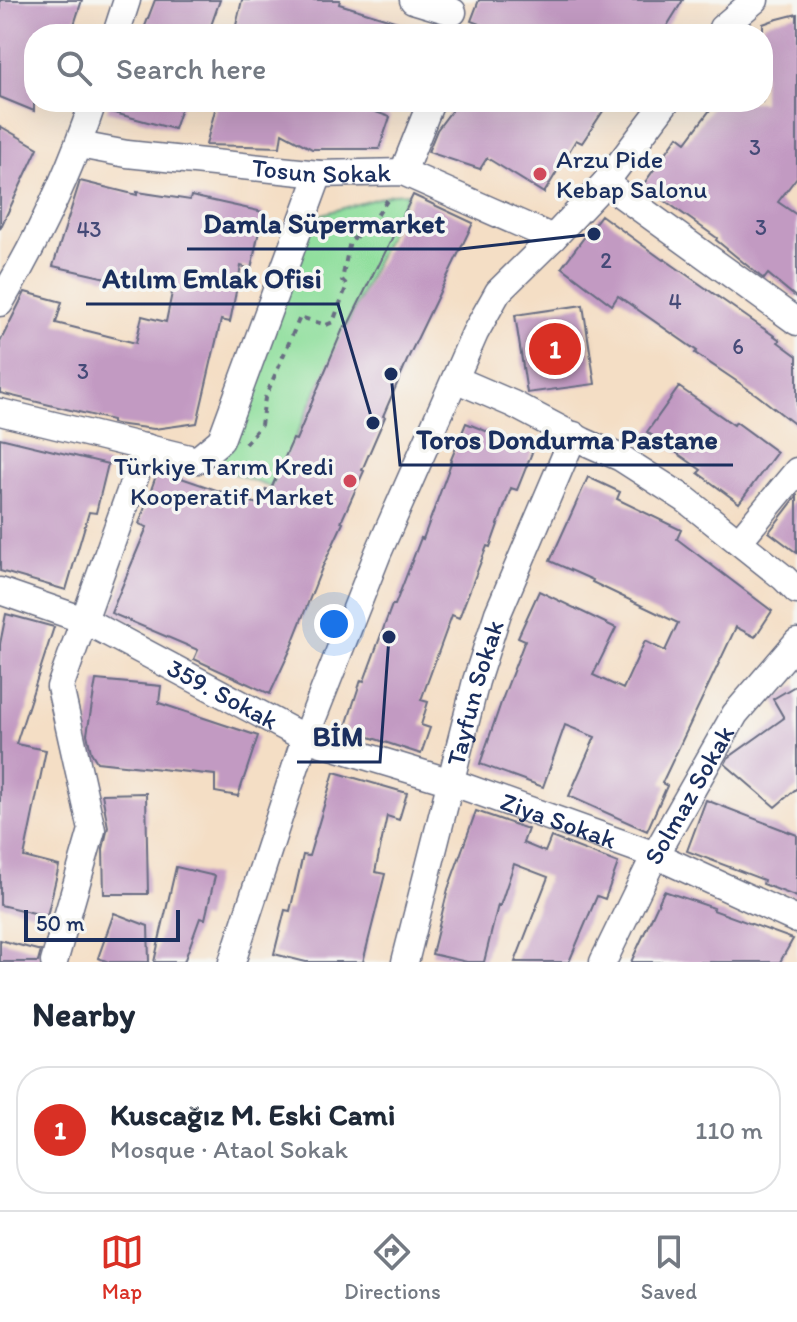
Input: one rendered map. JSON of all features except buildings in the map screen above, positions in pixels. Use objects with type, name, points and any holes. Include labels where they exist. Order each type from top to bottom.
[{"type":"street","points":[[119,24],[127,0]]},
{"type":"street","points":[[413,0],[452,15]]},
{"type":"street","points":[[724,24],[741,0]]},
{"type":"street","points":[[727,24],[755,0]]},
{"type":"street","points":[[0,303],[11,262],[79,145],[90,112]]},
{"type":"street","points":[[398,183],[427,112]]},
{"type":"street","points":[[232,962],[305,738],[378,553],[475,333],[498,292],[605,183],[658,112]]},
{"type":"street","name":"Tosun Sokak","points":[[79,145],[127,154],[398,183],[553,238]]},
{"type":"street","points":[[0,412],[197,460],[221,440],[319,174]]},
{"type":"street","points":[[605,183],[797,322]]},
{"type":"street","points":[[455,379],[621,458],[685,499],[797,591]]},
{"type":"street","name":"Tayfun Sokak","points":[[405,962],[476,681],[498,613],[574,435]]},
{"type":"street","points":[[54,962],[92,830],[60,687],[146,447]]},
{"type":"street","points":[[739,541],[797,471]]},
{"type":"street","name":"359. Sokak","points":[[0,591],[84,620],[305,738],[451,782]]},
{"type":"street","name":"Solmaz Sokak","points":[[603,962],[655,855],[735,714],[797,642]]},
{"type":"street","name":"Ziya Sokak","points":[[451,782],[655,855],[797,920]]},
{"type":"path","points":[[244,445],[261,425],[265,398],[300,317],[326,325],[333,322],[347,285],[342,280],[350,241],[369,228],[398,183]]},
{"type":"green space","points":[[408,193],[272,488],[219,468],[312,217],[392,194]]},
{"type":"place","name":"Arzu Pide Kebap Salonu","points":[[540,174]]},
{"type":"place","name":"Damla Süpermarket","points":[[594,234]]},
{"type":"place","name":"Kuscağız M. Eski Cami","points":[[555,349]]},
{"type":"place","name":"Toros Dondurma Pastane","points":[[391,374]]},
{"type":"place","name":"Atılım Emlak Ofisi","points":[[373,423]]},
{"type":"place","name":"Türkiye Tarım Kredi Kooperatif Market","points":[[350,481]]},
{"type":"place","name":"BİM","points":[[389,637]]}]
